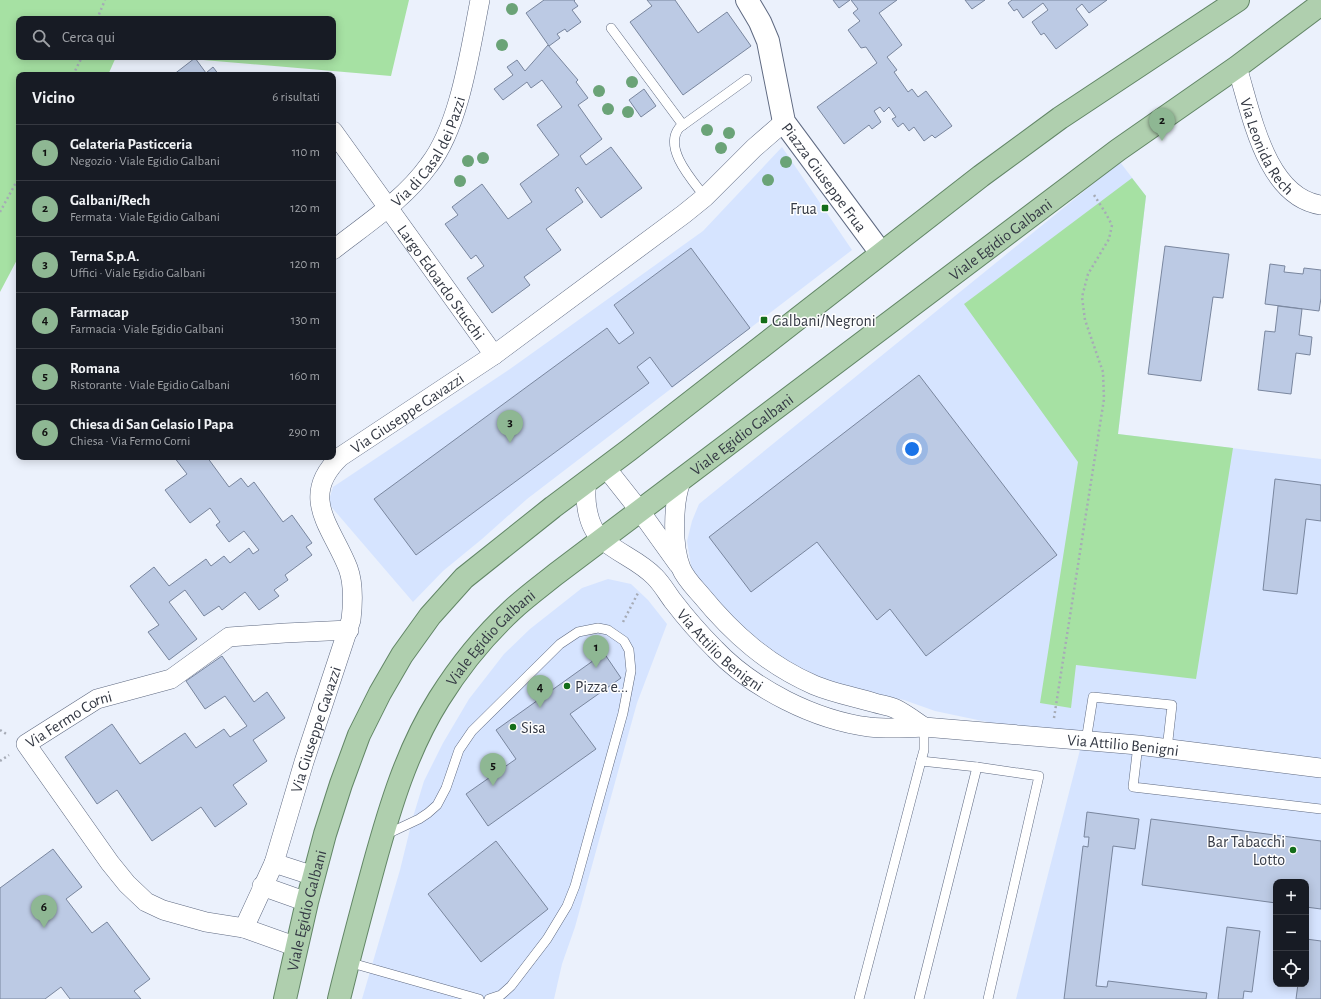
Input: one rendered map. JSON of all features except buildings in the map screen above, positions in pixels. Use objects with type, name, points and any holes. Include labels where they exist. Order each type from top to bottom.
[{"type":"main road","name":"Viale Egidio Galbani","points":[[285,999],[314,876],[341,784],[359,735],[387,681],[407,648],[434,611],[464,578],[516,536],[606,468],[981,176],[1060,118],[1238,0]]},
{"type":"main road","name":"Viale Egidio Galbani","points":[[339,999],[382,836],[398,785],[416,742],[439,700],[453,679],[484,640],[511,611],[556,574],[1118,150],[1237,67],[1321,4]]},
{"type":"street","name":"Via di Casal dei Pazzi","points":[[336,135],[388,207],[408,190],[429,166],[443,144],[460,96],[480,0]]},
{"type":"street","points":[[747,0],[760,22],[768,41],[784,122]]},
{"type":"street","name":"Via Leonida Rech","points":[[1237,67],[1259,140],[1269,163],[1287,187],[1295,194],[1312,203],[1321,205]]},
{"type":"street","name":"Piazza Giuseppe Frua","points":[[705,197],[754,148],[784,122],[881,253]]},
{"type":"street","name":"Via Giuseppe Gavazzi","points":[[244,928],[274,862],[307,754],[349,630],[353,609],[348,568],[322,514],[320,494],[324,478],[333,464],[340,457],[494,355],[705,197]]},
{"type":"street","name":"Largo Edoardo Stucchi","points":[[336,248],[388,207],[494,355]]},
{"type":"street","points":[[606,468],[640,511],[681,568]]},
{"type":"street","points":[[587,481],[585,497],[587,510],[594,527],[602,540]]},
{"type":"street","name":"Via Attilio Benigni","points":[[681,481],[677,493],[674,519],[677,549],[681,568],[693,586],[710,606],[744,641],[767,659],[797,677],[816,686],[895,708],[924,727]]},
{"type":"street","name":"Via Attilio Benigni","points":[[602,540],[626,554],[649,572],[660,583],[693,626],[716,651],[744,674],[762,687],[817,714],[868,727],[894,729],[924,727],[1138,745],[1321,768]]},
{"type":"street","name":"Via Fermo Corni","points":[[244,928],[206,922],[163,910],[146,902],[127,884],[110,863],[26,744],[98,699],[171,679],[229,637],[349,630]]},
{"type":"street","points":[[274,862],[314,876]]},
{"type":"street","points":[[262,886],[307,902]]},
{"type":"street","points":[[244,928],[297,947]]},
{"type":"lane","points":[[611,28],[683,125]]},
{"type":"lane","points":[[705,197],[681,163],[675,150],[674,136],[678,128],[748,79]]},
{"type":"lane","points":[[382,836],[419,818],[436,805],[446,788],[460,750],[472,731],[560,644],[578,632],[598,628],[608,630],[624,641],[630,650],[631,671],[623,713],[575,886],[567,906],[542,945],[512,986],[501,994],[490,999]]},
{"type":"lane","points":[[1086,741],[1093,697],[1172,705],[1167,749]]},
{"type":"lane","points":[[859,999],[924,750],[924,727]]},
{"type":"lane","points":[[1138,745],[1133,787],[1321,810]]},
{"type":"lane","points":[[921,761],[1039,776],[988,999]]},
{"type":"lane","points":[[919,999],[977,767]]},
{"type":"lane","points":[[348,962],[479,999]]},
{"type":"path","points":[[98,16],[105,0]]},
{"type":"path","points":[[74,72],[80,60]]},
{"type":"path","points":[[1051,738],[1104,399],[1103,372],[1085,320],[1082,297],[1088,274],[1109,239],[1112,225],[1083,177]]},
{"type":"path","points":[[0,212],[16,183]]},
{"type":"path","points":[[616,635],[641,589]]},
{"type":"shaded area","points":[[782,147],[852,250],[527,499],[443,571],[413,602],[328,503],[333,487],[510,369],[703,231]]},
{"type":"shaded area","points":[[1120,162],[1146,196],[1118,434],[1321,459],[1321,999],[1016,999],[1082,742],[935,711],[904,700],[843,687],[803,671],[765,649],[734,621],[692,572],[687,541],[692,521],[699,504]]},
{"type":"shaded area","points":[[608,579],[631,584],[648,600],[667,624],[637,703],[575,927],[562,964],[554,999],[362,999],[400,870],[413,817],[424,781],[443,743],[469,699],[504,654],[530,629],[582,588]]},
{"type":"green space","points":[[0,0],[409,0],[391,76],[203,60],[336,60],[336,16],[16,16],[16,60],[115,60],[109,72],[16,72],[16,262],[0,292]]},
{"type":"green space","points":[[1132,178],[1146,196],[1118,434],[1233,448],[1196,679],[1076,665],[1071,708],[1040,703],[1078,462],[964,304]]},
{"type":"place","name":"Galbani/Rech","points":[[1162,141]]},
{"type":"place","name":"Frua","points":[[825,208]]},
{"type":"place","name":"Galbani/Negroni","points":[[764,320]]},
{"type":"place","name":"Terna S.p.A.","points":[[510,443]]},
{"type":"place","name":"Gelateria Pasticceria","points":[[596,668]]},
{"type":"place","name":"Pizza e...","points":[[567,686]]},
{"type":"place","name":"Farmacap","points":[[540,708]]},
{"type":"place","name":"Sisa","points":[[513,727]]},
{"type":"place","name":"Romana","points":[[493,786]]},
{"type":"place","name":"Bar Tabacchi Lotto","points":[[1293,850]]},
{"type":"place","name":"Chiesa di San Gelasio I Papa","points":[[44,928]]}]
